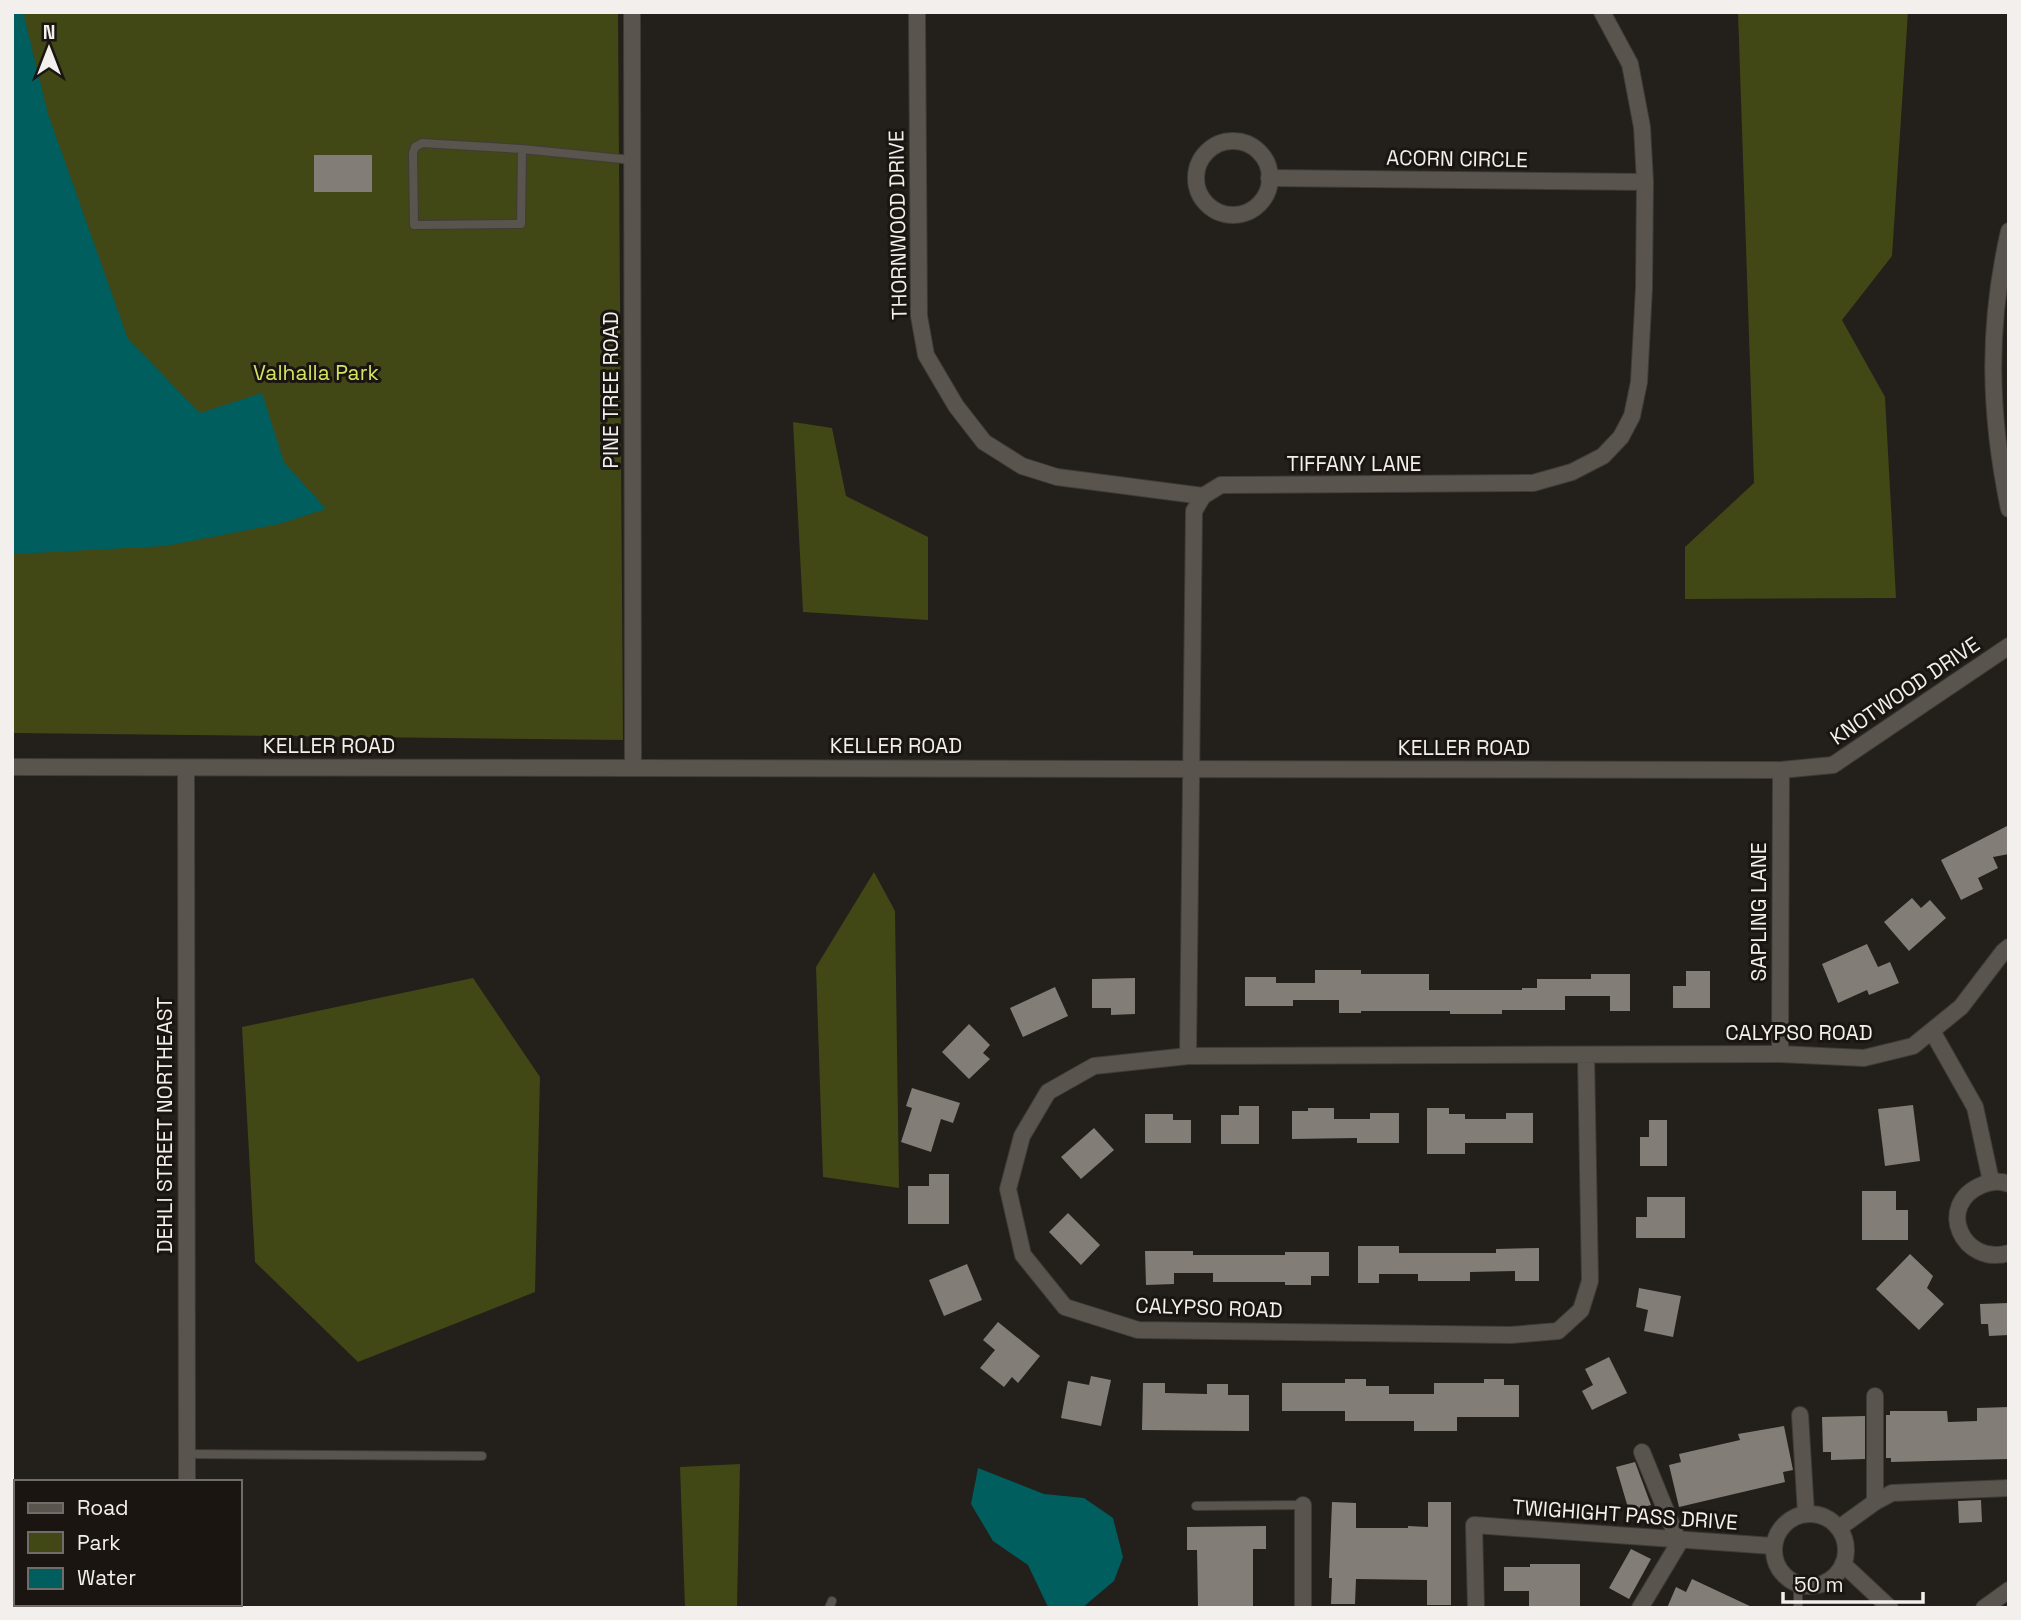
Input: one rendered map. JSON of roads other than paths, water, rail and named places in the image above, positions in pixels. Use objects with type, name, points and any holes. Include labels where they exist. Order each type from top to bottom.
[{"type":"street","name":"PINE TREE ROAD","points":[[632,12],[633,767]]},
{"type":"street","name":"THORNWOOD DRIVE","points":[[918,12],[919,316],[926,355],[956,405],[984,442],[1022,466],[1057,477],[1203,496]]},
{"type":"street","name":"TIFFANY LANE","points":[[1203,496],[1221,485],[1533,483],[1572,472],[1603,456],[1621,436],[1632,416],[1639,382],[1644,301],[1645,182],[1642,127],[1630,64],[1602,12]]},
{"type":"street","points":[[1229,141],[1243,142],[1262,155],[1269,168],[1269,178],[1265,196],[1258,205],[1243,214],[1231,215],[1206,205],[1198,193],[1195,172],[1200,158],[1207,150],[1229,141]]},
{"type":"street","name":"ACORN CIRCLE","points":[[1269,178],[1645,182]]},
{"type":"street","points":[[2009,231],[1992,358],[1993,408],[1999,462],[2009,509]]},
{"type":"street","points":[[1188,1056],[1193,527],[1194,511],[1203,496]]},
{"type":"street","name":"KNOTWOOD DRIVE","points":[[1781,770],[1833,765],[2009,646]]},
{"type":"street","name":"KELLER ROAD","points":[[12,767],[1781,770]]},
{"type":"street","name":"DEHLI STREET NORTHEAST","points":[[186,768],[187,1480]]},
{"type":"street","name":"SAPLING LANE","points":[[1780,1054],[1781,770]]},
{"type":"street","name":"CALYPSO ROAD","points":[[1586,1055],[1590,1281],[1581,1310],[1558,1331],[1511,1335],[1138,1330],[1065,1307],[1023,1255],[1008,1189],[1022,1136],[1048,1092],[1094,1066],[1188,1056],[1780,1054],[1864,1058],[1913,1046],[1961,1007],[2003,951],[2009,947]]},
{"type":"street","points":[[1932,1031],[1975,1107],[1991,1181]]},
{"type":"street","points":[[2009,1184],[1991,1181],[1969,1190],[1957,1212],[1960,1234],[1968,1246],[1993,1256],[2009,1253]]},
{"type":"street","points":[[1875,1396],[1875,1502]]},
{"type":"street","points":[[1800,1415],[1807,1513]]},
{"type":"street","points":[[1640,1608],[1679,1540],[1642,1452]]},
{"type":"street","points":[[1839,1528],[1892,1493],[2009,1488]]},
{"type":"street","points":[[1303,1505],[1303,1608]]},
{"type":"street","points":[[1807,1513],[1825,1517],[1839,1528],[1846,1542],[1843,1564],[1838,1573],[1819,1584],[1798,1584],[1782,1573],[1776,1564],[1773,1546],[1777,1534],[1784,1524],[1807,1513]]},
{"type":"street","name":"TWIGHIGHT PASS DRIVE","points":[[1476,1608],[1474,1525],[1773,1546]]},
{"type":"street","points":[[1843,1564],[1890,1608]]},
{"type":"street","points":[[1984,1608],[2009,1590]]},
{"type":"lane","points":[[522,149],[521,224],[414,225],[415,147],[428,142],[522,149],[632,160]]},
{"type":"lane","points":[[187,1454],[482,1456]]},
{"type":"lane","points":[[1196,1506],[1303,1505]]},
{"type":"lane","points":[[1798,1584],[1798,1608]]},
{"type":"water","points":[[12,12],[23,12],[48,114],[128,339],[200,413],[262,393],[284,462],[326,509],[279,524],[165,546],[16,554],[12,552]]},
{"type":"water","points":[[978,1468],[1044,1494],[1084,1498],[1113,1518],[1123,1557],[1114,1581],[1082,1608],[1048,1607],[1028,1565],[993,1541],[971,1504]]},
{"type":"park label","name":"Valhalla Park","points":[[316,373]]}]
